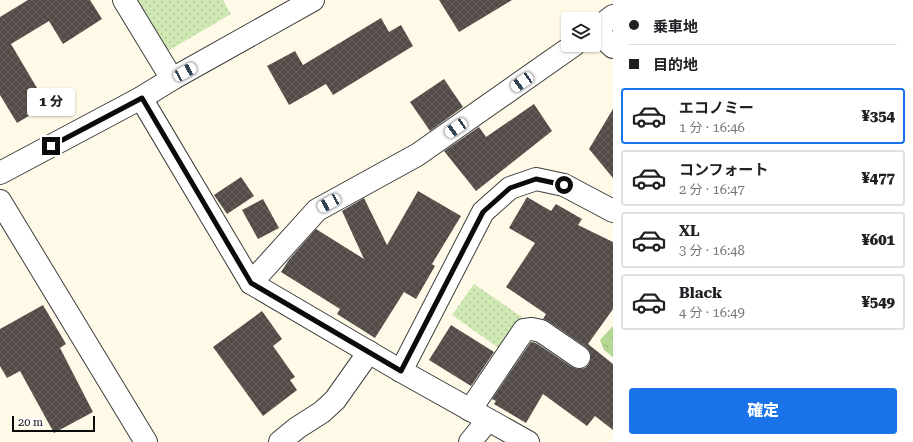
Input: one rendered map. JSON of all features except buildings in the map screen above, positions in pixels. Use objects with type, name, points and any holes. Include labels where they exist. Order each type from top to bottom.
[{"type":"street","points":[[124,0],[172,79]]},
{"type":"street","points":[[0,173],[142,98],[172,79],[313,0]]},
{"type":"street","points":[[601,25],[613,16]]},
{"type":"street","points":[[601,36],[613,47]]},
{"type":"street","points":[[251,283],[317,210],[417,155],[564,52]]},
{"type":"street","points":[[142,98],[251,283],[401,371],[528,442]]},
{"type":"street","points":[[401,371],[483,212],[510,188],[536,179],[564,185],[613,211]]},
{"type":"street","points":[[0,201],[146,442]]},
{"type":"street","points":[[470,410],[524,330],[532,329],[542,331],[579,357]]},
{"type":"street","points":[[280,442],[297,428],[322,412],[335,400],[369,352]]},
{"type":"street","points":[[470,442],[488,420]]},
{"type":"green space","points":[[136,0],[223,0],[231,14],[166,52]]},
{"type":"green space","points":[[474,284],[522,317],[500,349],[452,315]]},
{"type":"green space","points":[[613,326],[613,357],[604,350],[600,340]]},
{"type":"route","points":[[51,146],[142,98],[251,283],[401,371],[483,212],[510,188],[536,179],[564,185]]}]
